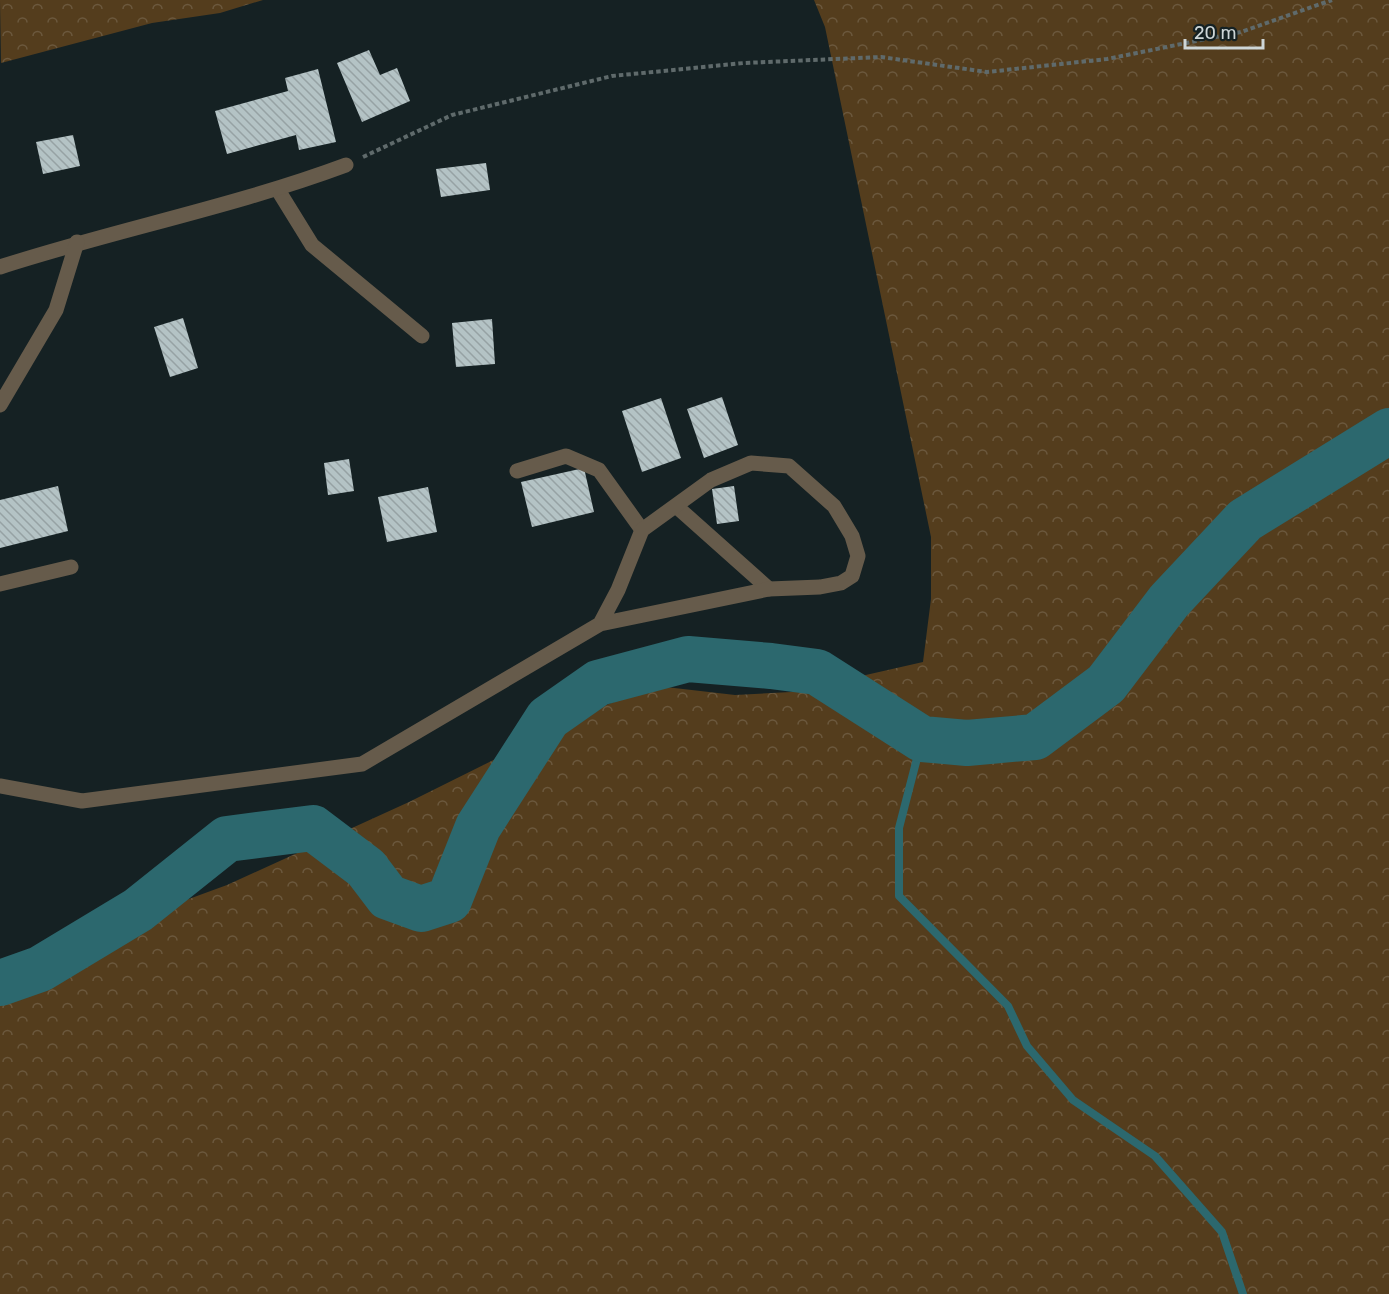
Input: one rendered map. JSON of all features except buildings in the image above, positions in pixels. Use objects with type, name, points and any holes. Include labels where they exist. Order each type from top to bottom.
[{"type":"street","points":[[0,267],[77,242],[278,190],[346,165]]},
{"type":"street","points":[[278,190],[312,245],[422,336]]},
{"type":"street","points":[[0,403],[56,310],[77,242]]},
{"type":"street","points":[[517,471],[566,456],[599,470],[642,530]]},
{"type":"street","points":[[0,786],[82,801],[362,764],[600,624],[769,589],[820,587],[841,583],[852,576],[858,556],[852,536],[834,506],[789,466],[750,463],[711,480],[677,507],[642,530],[618,590],[600,624]]},
{"type":"street","points":[[677,507],[769,589]]},
{"type":"street","points":[[0,584],[71,567]]},
{"type":"path","points":[[346,165],[452,115],[612,76],[744,63],[881,57],[987,72],[998,71],[1107,59],[1241,32],[1332,0]]},
{"type":"green space","points":[[0,0],[263,0],[220,13],[152,23],[1,63]]},
{"type":"green space","points":[[814,0],[1389,0],[1389,1294],[0,1294],[0,999],[65,967],[112,932],[167,907],[227,885],[409,802],[598,708],[657,686],[735,695],[791,692],[923,662],[931,599],[931,537],[825,27]]},
{"type":"waterway","points":[[0,983],[40,969],[138,910],[227,839],[313,828],[366,868],[388,897],[421,909],[449,900],[478,827],[548,718],[598,683],[688,659],[817,672],[922,739],[967,743],[1035,737],[1106,684],[1169,601],[1245,520],[1389,431]]},
{"type":"waterway","points":[[922,739],[899,828],[899,896],[1008,1006],[1027,1046],[1073,1100],[1155,1156],[1222,1232],[1243,1294]]}]
